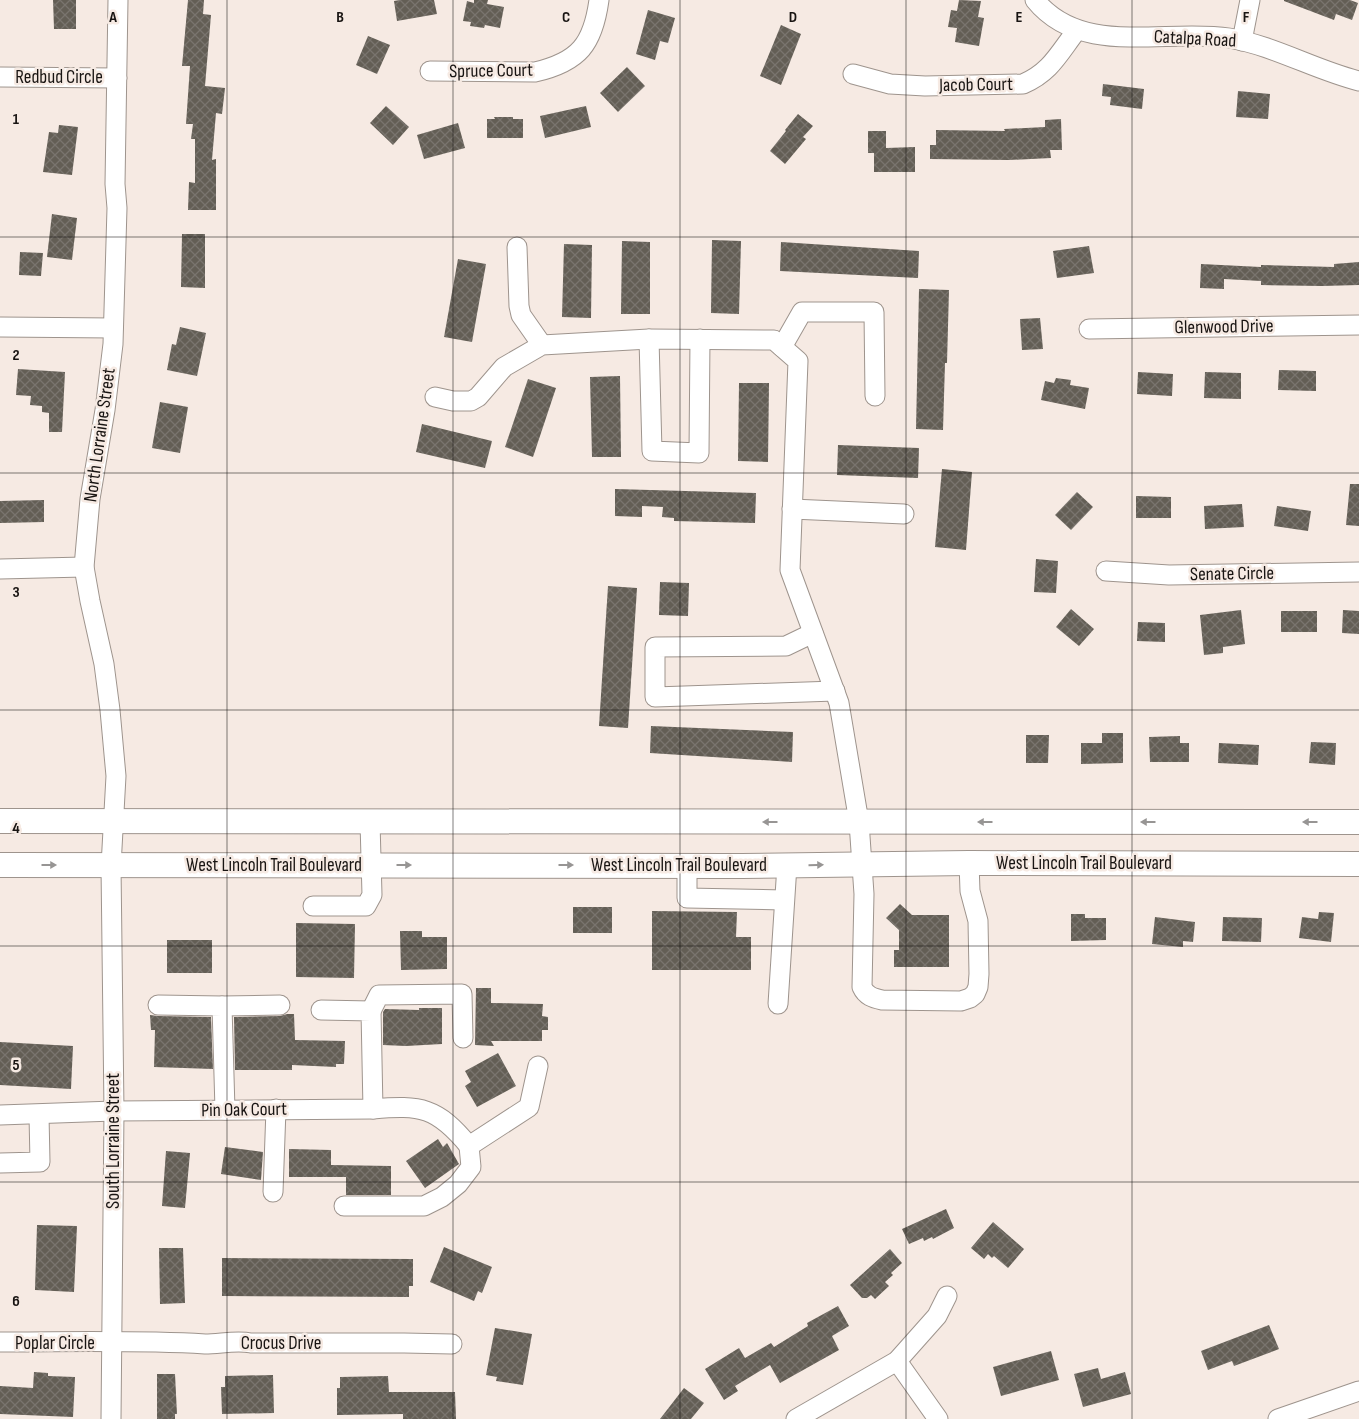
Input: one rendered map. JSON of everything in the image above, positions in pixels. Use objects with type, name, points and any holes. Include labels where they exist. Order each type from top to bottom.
[{"type":"main road","points":[[0,821],[1359,822]]},
{"type":"main road","name":"West Lincoln Trail Boulevard","points":[[0,865],[1359,864]]},
{"type":"street","name":"North Lorraine Street","points":[[111,866],[116,776],[104,664],[84,567],[90,499],[105,410],[113,328],[117,208],[115,184],[118,0]]},
{"type":"street","name":"Spruce Court","points":[[430,71],[535,72],[565,63],[578,53],[587,41],[594,27],[599,0]]},
{"type":"street","name":"Catalpa Road","points":[[1035,0],[1041,8],[1058,21],[1077,30],[1097,35],[1119,37],[1186,36],[1228,38],[1270,48],[1359,81]]},
{"type":"street","points":[[1242,41],[1250,0]]},
{"type":"street","name":"Jacob Court","points":[[853,74],[890,84],[916,86],[1023,84],[1036,79],[1047,71],[1077,30]]},
{"type":"street","name":"Redbud Circle","points":[[0,77],[117,78]]},
{"type":"street","points":[[517,247],[521,315],[542,345]]},
{"type":"street","points":[[782,347],[802,312],[874,312],[875,396]]},
{"type":"street","name":"Glenwood Drive","points":[[1089,329],[1359,325]]},
{"type":"street","points":[[0,327],[113,328]]},
{"type":"street","points":[[649,339],[652,451],[700,453],[700,340]]},
{"type":"street","points":[[435,397],[453,401],[471,401],[478,397],[504,367],[542,345],[649,339],[774,340],[798,361],[790,570],[839,703],[859,822],[864,894],[862,987],[865,994],[882,1000],[961,1001],[975,994],[978,987],[979,974],[978,920],[970,891],[969,863]]},
{"type":"street","points":[[792,509],[904,514]]},
{"type":"street","points":[[0,569],[84,567]]},
{"type":"street","name":"Senate Circle","points":[[1106,571],[1169,574],[1359,572]]},
{"type":"street","points":[[813,633],[786,646],[655,647],[655,697],[835,691]]},
{"type":"street","points":[[313,906],[366,906],[372,895],[370,822]]},
{"type":"street","points":[[688,865],[687,898],[784,900]]},
{"type":"street","points":[[778,1004],[787,865]]},
{"type":"street","name":"South Lorraine Street","points":[[111,866],[114,1111],[111,1418]]},
{"type":"street","points":[[373,1108],[370,1011],[379,995],[462,994],[463,1038]]},
{"type":"street","points":[[158,1005],[280,1005]]},
{"type":"street","points":[[222,1006],[225,1110]]},
{"type":"street","points":[[321,1010],[370,1011]]},
{"type":"street","points":[[344,1206],[424,1206],[442,1197],[458,1184],[471,1167],[469,1146],[529,1108],[538,1066]]},
{"type":"street","name":"Pin Oak Court","points":[[0,1115],[114,1111],[398,1107],[423,1109],[442,1118],[469,1146]]},
{"type":"street","points":[[273,1192],[276,1109]]},
{"type":"street","points":[[0,1163],[40,1162],[39,1115]]},
{"type":"street","points":[[796,1419],[897,1361],[937,1316],[946,1296]]},
{"type":"street","name":"Poplar Circle","points":[[0,1342],[111,1343]]},
{"type":"street","name":"Crocus Drive","points":[[111,1343],[452,1344]]},
{"type":"street","points":[[897,1361],[938,1419]]},
{"type":"street","points":[[1278,1419],[1359,1392]]},
{"type":"building","points":[[53,0],[76,0],[76,29],[54,29]]},
{"type":"building","points":[[188,0],[204,0],[203,14],[211,15],[205,86],[225,88],[222,114],[216,113],[212,160],[216,159],[216,210],[188,210],[189,182],[195,183],[195,139],[191,139],[193,124],[186,124],[190,66],[182,66]]},
{"type":"building","points":[[434,0],[437,14],[397,21],[394,1]]},
{"type":"building","points":[[474,0],[488,0],[487,4],[504,7],[500,28],[485,25],[484,28],[470,26],[471,22],[463,21],[467,1],[474,3]]},
{"type":"building","points":[[959,0],[981,1],[978,17],[984,18],[979,46],[955,42],[957,28],[948,27],[951,10],[957,11]]},
{"type":"building","points":[[1284,0],[1350,0],[1358,3],[1352,20],[1336,14],[1334,20]]},
{"type":"building","points":[[648,10],[675,18],[668,43],[660,41],[655,60],[636,54]]},
{"type":"building","points":[[781,25],[801,34],[781,85],[760,76]]},
{"type":"building","points":[[368,36],[390,45],[377,74],[356,65]]},
{"type":"building","points":[[627,67],[645,86],[618,112],[600,93]]},
{"type":"building","points":[[1103,84],[1144,89],[1142,109],[1110,105],[1111,97],[1102,96]]},
{"type":"building","points":[[1238,91],[1270,94],[1268,119],[1236,117]]},
{"type":"building","points":[[386,106],[409,127],[393,145],[370,123]]},
{"type":"building","points":[[586,106],[591,127],[545,138],[540,116]]},
{"type":"building","points":[[798,114],[813,126],[803,137],[806,139],[785,164],[770,151]]},
{"type":"building","points":[[494,117],[523,119],[523,138],[487,138],[487,119],[495,119]]},
{"type":"building","points":[[1061,119],[1062,150],[1050,150],[1051,158],[1009,160],[930,159],[930,145],[936,145],[936,130],[1005,131],[1004,129],[1045,127],[1045,120]]},
{"type":"building","points":[[458,123],[465,148],[424,159],[417,135]]},
{"type":"building","points":[[59,125],[78,127],[72,175],[43,172],[49,132],[58,133]]},
{"type":"building","points":[[868,131],[886,131],[886,148],[915,147],[915,172],[874,172],[874,153],[868,153]]},
{"type":"building","points":[[52,214],[77,218],[72,260],[47,257]]},
{"type":"building","points":[[182,234],[205,234],[205,288],[181,287]]},
{"type":"building","points":[[712,240],[741,241],[739,314],[711,313]]},
{"type":"building","points":[[622,241],[650,242],[650,314],[621,314]]},
{"type":"building","points":[[781,242],[919,251],[918,278],[780,271]]},
{"type":"building","points":[[564,244],[592,245],[591,318],[562,317]]},
{"type":"building","points":[[1089,246],[1094,273],[1057,278],[1053,251]]},
{"type":"building","points":[[20,252],[43,253],[41,276],[19,275]]},
{"type":"building","points":[[458,259],[486,264],[472,342],[444,337]]},
{"type":"building","points":[[1359,262],[1359,285],[1261,285],[1261,281],[1224,279],[1224,289],[1200,288],[1201,264],[1261,267],[1261,265],[1334,267],[1334,264]]},
{"type":"building","points":[[919,289],[949,290],[943,430],[916,429]]},
{"type":"building","points":[[1040,318],[1043,349],[1022,350],[1020,319]]},
{"type":"building","points":[[180,327],[206,333],[197,376],[167,370],[172,344],[176,345]]},
{"type":"building","points":[[18,369],[65,372],[62,432],[49,432],[49,413],[42,412],[42,406],[30,405],[31,396],[16,395]]},
{"type":"building","points":[[1279,370],[1316,371],[1316,391],[1278,390]]},
{"type":"building","points":[[1138,372],[1173,374],[1172,396],[1137,394]]},
{"type":"building","points":[[1205,372],[1241,373],[1241,399],[1204,398]]},
{"type":"building","points":[[620,376],[621,457],[592,457],[590,377]]},
{"type":"building","points":[[1056,378],[1071,380],[1070,385],[1089,388],[1085,409],[1041,400],[1045,381],[1054,383]]},
{"type":"building","points":[[528,379],[556,388],[533,457],[505,447]]},
{"type":"building","points":[[739,383],[769,383],[768,462],[738,461]]},
{"type":"building","points":[[160,402],[188,407],[180,453],[152,448]]},
{"type":"building","points":[[422,424],[492,441],[485,468],[416,452]]},
{"type":"building","points":[[838,445],[919,448],[918,478],[837,475]]},
{"type":"building","points":[[942,469],[972,472],[966,550],[935,547]]},
{"type":"building","points":[[1350,484],[1359,484],[1359,526],[1346,525]]},
{"type":"building","points":[[615,489],[756,493],[755,523],[674,521],[674,518],[662,517],[663,507],[642,506],[642,517],[615,516]]},
{"type":"building","points":[[1077,492],[1093,507],[1071,530],[1055,515]]},
{"type":"building","points":[[1136,496],[1171,497],[1171,518],[1136,518]]},
{"type":"building","points":[[44,500],[44,522],[0,523],[0,501]]},
{"type":"building","points":[[1242,504],[1244,527],[1205,529],[1204,506]]},
{"type":"building","points":[[1277,506],[1311,511],[1308,531],[1274,526]]},
{"type":"building","points":[[1036,559],[1058,561],[1056,593],[1034,592]]},
{"type":"building","points":[[660,582],[689,583],[688,616],[659,615]]},
{"type":"building","points":[[608,586],[637,588],[628,728],[599,726]]},
{"type":"building","points":[[1071,609],[1094,629],[1079,646],[1056,627]]},
{"type":"building","points":[[1241,610],[1245,644],[1223,647],[1223,653],[1204,655],[1200,615]]},
{"type":"building","points":[[1343,610],[1359,611],[1359,634],[1342,633]]},
{"type":"building","points":[[1281,611],[1317,611],[1317,632],[1281,632]]},
{"type":"building","points":[[1138,622],[1165,623],[1165,642],[1137,641]]},
{"type":"building","points":[[651,726],[793,732],[792,762],[650,753]]},
{"type":"building","points":[[1102,733],[1123,733],[1123,763],[1081,764],[1081,743],[1102,743]]},
{"type":"building","points":[[1026,735],[1049,735],[1048,763],[1026,763]]},
{"type":"building","points":[[1180,736],[1180,743],[1189,743],[1189,762],[1150,762],[1149,737]]},
{"type":"building","points":[[1311,742],[1336,743],[1335,765],[1309,763]]},
{"type":"building","points":[[1219,743],[1259,745],[1258,765],[1218,763]]},
{"type":"building","points":[[900,904],[912,915],[949,915],[949,967],[894,967],[894,950],[899,950],[899,930],[886,918]]},
{"type":"building","points":[[573,907],[612,907],[612,933],[573,933]]},
{"type":"building","points":[[652,911],[737,912],[736,937],[751,937],[751,970],[652,970]]},
{"type":"building","points":[[1319,912],[1334,913],[1331,942],[1299,938],[1302,917],[1318,919]]},
{"type":"building","points":[[1071,914],[1085,914],[1085,918],[1106,918],[1106,940],[1071,941]]},
{"type":"building","points":[[1155,917],[1195,922],[1193,942],[1183,941],[1183,947],[1152,944]]},
{"type":"building","points":[[1223,917],[1262,918],[1261,942],[1222,941]]},
{"type":"building","points":[[296,923],[355,924],[354,978],[296,977]]},
{"type":"building","points":[[400,931],[422,931],[422,937],[447,937],[447,969],[401,970]]},
{"type":"building","points":[[167,940],[212,940],[212,973],[167,973]]},
{"type":"building","points":[[476,988],[491,988],[491,1003],[543,1004],[542,1016],[548,1017],[548,1030],[542,1030],[542,1041],[491,1041],[494,1046],[475,1045]]},
{"type":"building","points":[[419,1008],[442,1008],[442,1044],[383,1045],[383,1012],[385,1009],[419,1010]]},
{"type":"building","points":[[294,1014],[295,1040],[345,1041],[344,1064],[336,1064],[336,1067],[292,1065],[292,1070],[235,1070],[234,1017],[280,1016]]},
{"type":"building","points":[[150,1015],[211,1017],[213,1069],[154,1067],[155,1030],[151,1030]]},
{"type":"building","points":[[0,1042],[73,1046],[71,1089],[0,1085]]},
{"type":"building","points":[[498,1053],[516,1086],[477,1107],[465,1086],[471,1082],[465,1071]]},
{"type":"building","points":[[438,1139],[443,1147],[447,1143],[459,1164],[425,1188],[406,1161]]},
{"type":"building","points":[[225,1147],[263,1152],[261,1180],[221,1174]]},
{"type":"building","points":[[289,1149],[331,1150],[331,1165],[391,1166],[391,1195],[346,1195],[346,1177],[289,1177]]},
{"type":"building","points":[[166,1151],[190,1153],[185,1208],[162,1206]]},
{"type":"building","points":[[946,1209],[954,1228],[933,1239],[932,1237],[924,1241],[923,1238],[909,1244],[902,1229]]},
{"type":"building","points":[[993,1222],[1024,1249],[1008,1268],[994,1256],[992,1258],[988,1254],[984,1259],[971,1248]]},
{"type":"building","points":[[37,1225],[77,1226],[74,1292],[35,1290]]},
{"type":"building","points":[[444,1247],[492,1267],[482,1293],[478,1291],[474,1301],[430,1282]]},
{"type":"building","points":[[159,1248],[183,1248],[185,1303],[160,1304]]},
{"type":"building","points":[[890,1249],[902,1263],[891,1273],[893,1275],[885,1282],[889,1286],[875,1299],[871,1295],[867,1298],[862,1298],[850,1285]]},
{"type":"building","points":[[222,1258],[413,1259],[413,1286],[409,1286],[409,1297],[222,1296]]},
{"type":"building","points":[[838,1306],[849,1326],[832,1336],[839,1350],[780,1383],[770,1365],[735,1386],[738,1391],[724,1400],[705,1369],[739,1348],[745,1358],[771,1343],[774,1347],[808,1326],[807,1323]]},
{"type":"building","points":[[1269,1325],[1279,1349],[1234,1366],[1232,1361],[1208,1370],[1201,1351]]},
{"type":"building","points":[[495,1328],[532,1334],[523,1385],[496,1381],[497,1377],[486,1375]]},
{"type":"building","points":[[1051,1351],[1059,1380],[1001,1396],[993,1367]]},
{"type":"building","points":[[1098,1368],[1101,1379],[1125,1372],[1131,1394],[1083,1407],[1074,1374]]},
{"type":"building","points":[[34,1372],[48,1373],[48,1376],[75,1377],[73,1417],[0,1414],[0,1386],[33,1388]]},
{"type":"building","points":[[157,1374],[175,1374],[177,1414],[175,1414],[175,1419],[157,1419]]},
{"type":"building","points":[[273,1375],[274,1413],[222,1414],[221,1387],[225,1387],[225,1376]]},
{"type":"building","points":[[388,1376],[389,1392],[455,1392],[456,1419],[403,1419],[403,1414],[337,1415],[337,1388],[340,1388],[340,1377]]},
{"type":"building","points":[[684,1388],[704,1403],[691,1419],[660,1419]]}]
